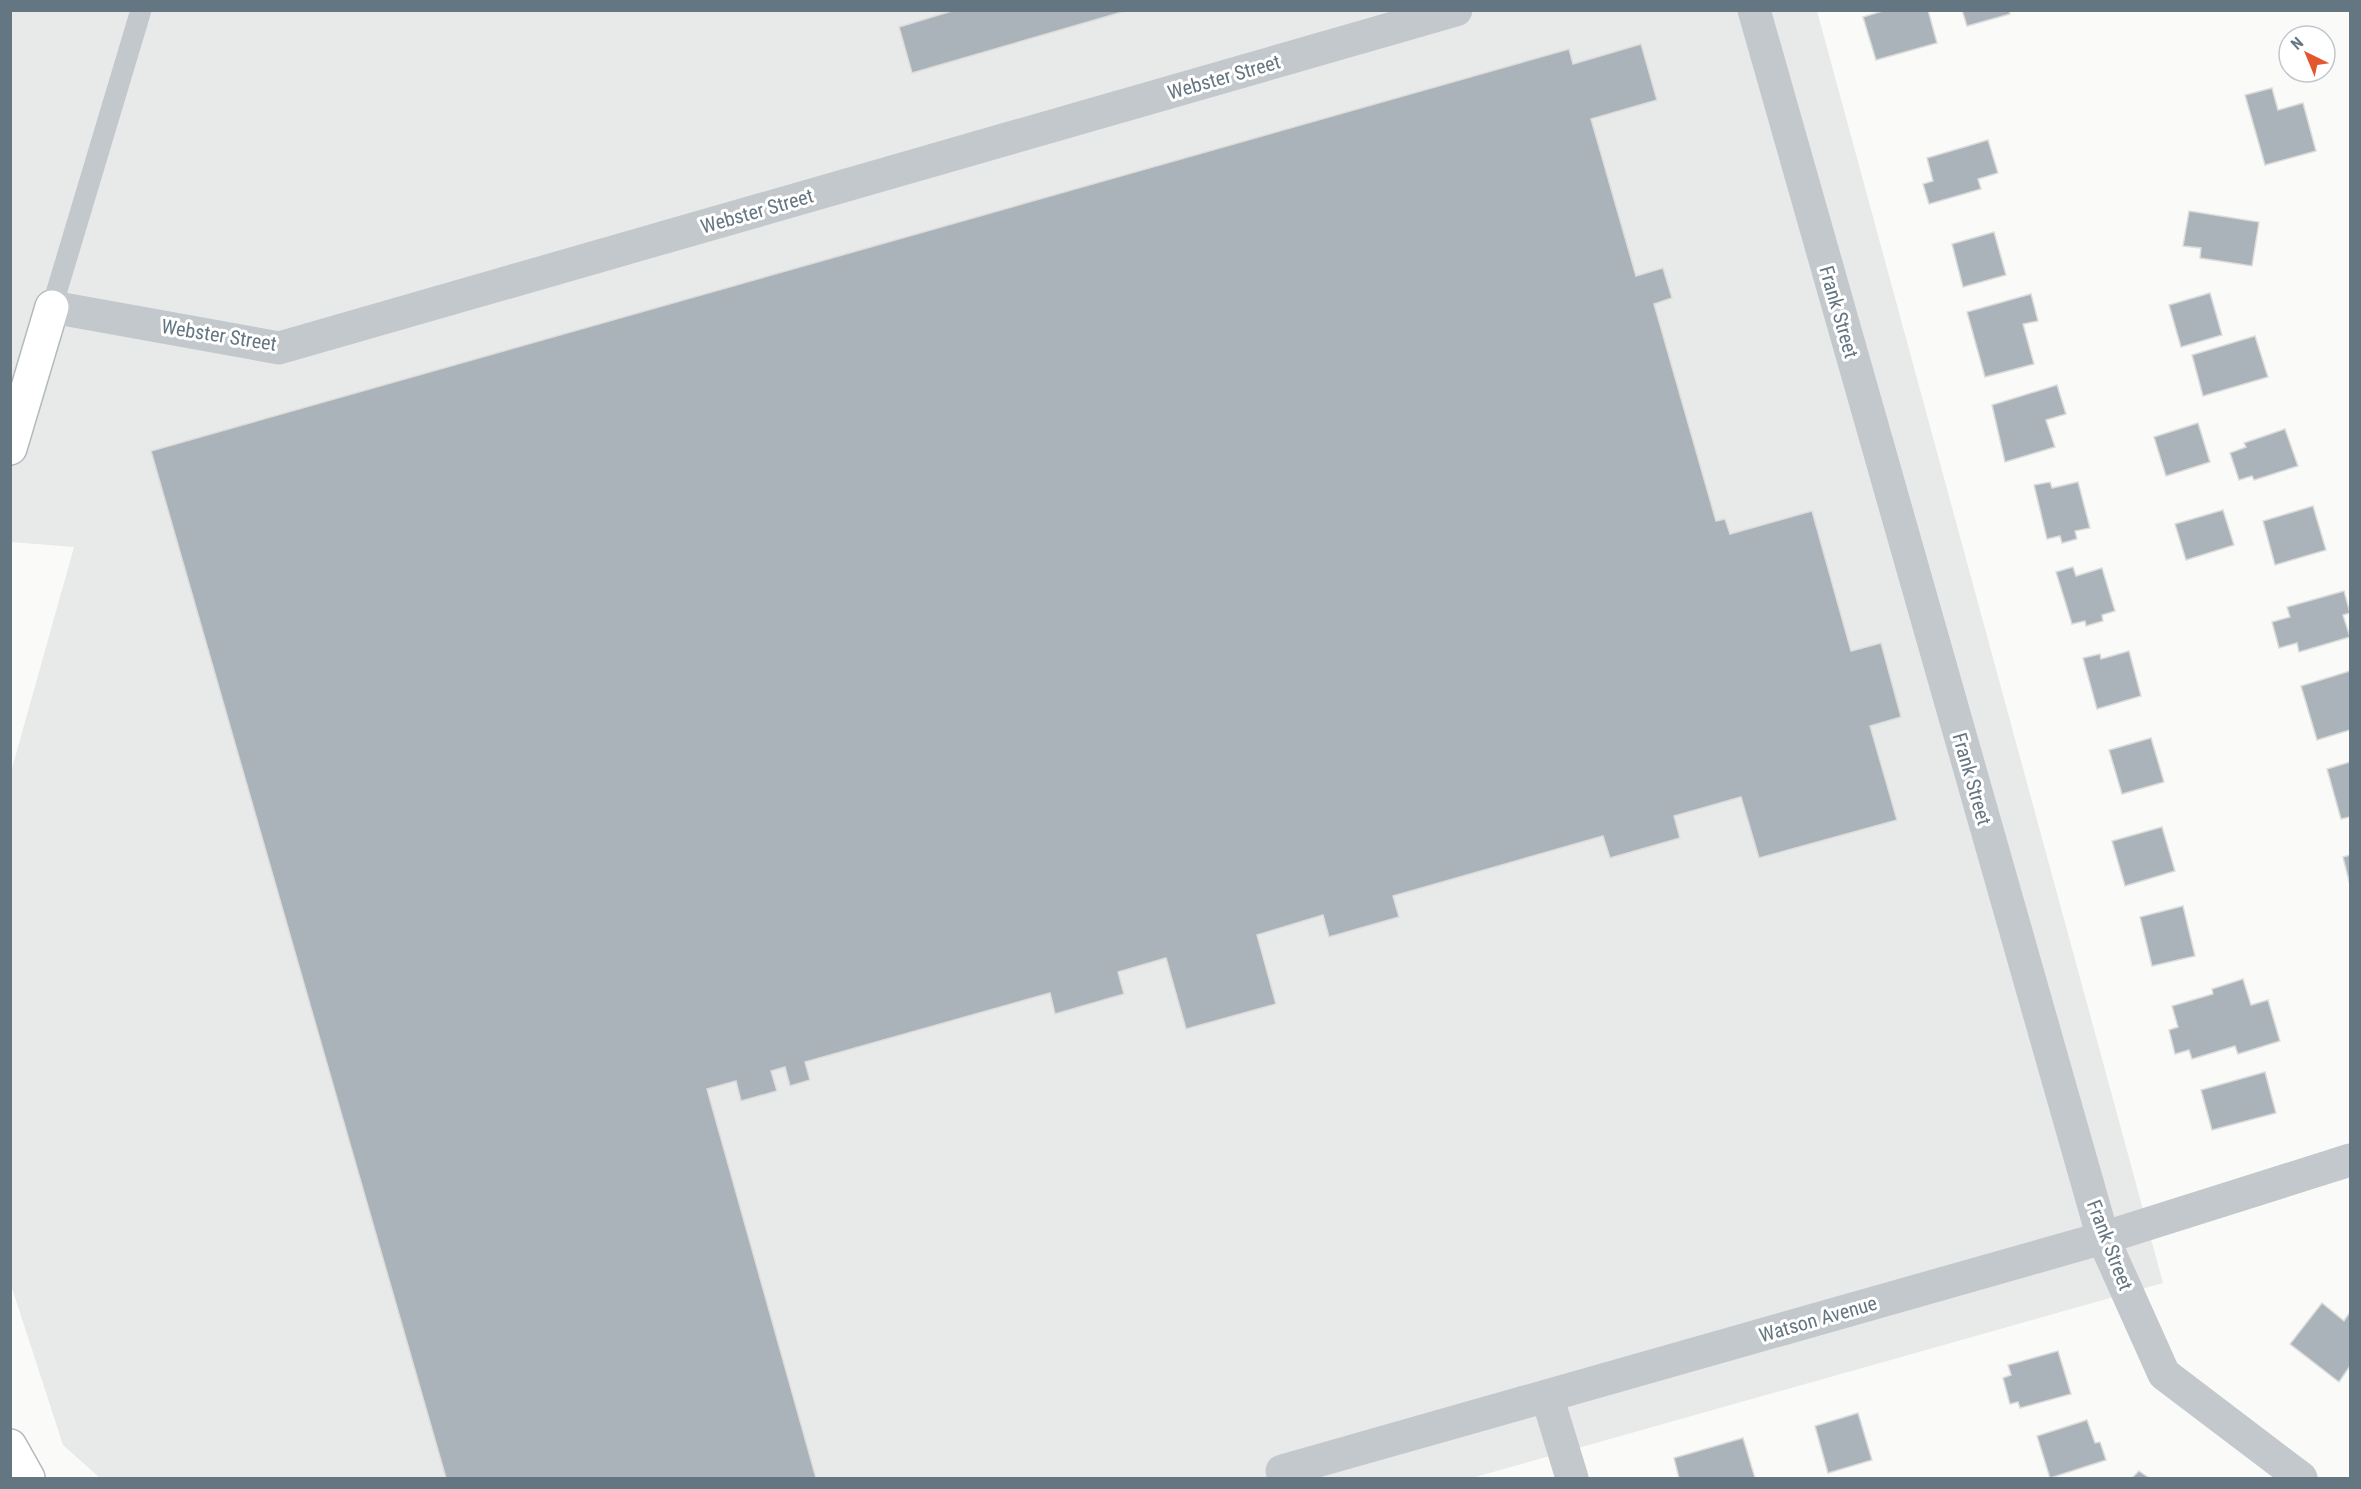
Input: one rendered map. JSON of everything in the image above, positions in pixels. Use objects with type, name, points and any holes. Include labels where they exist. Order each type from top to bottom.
[{"type":"street","name":"Webster Street","points":[[52,308],[279,348],[1456,10]]},
{"type":"street","name":"Frank Street","points":[[1754,10],[2103,1238],[2164,1374],[2301,1479]]},
{"type":"street","points":[[10,448],[52,308]]},
{"type":"street","name":"Watson Avenue","points":[[1282,1471],[2103,1238],[2350,1160]]},
{"type":"street","points":[[1548,1396],[1572,1479]]},
{"type":"street","points":[[10,1446],[28,1479]]},
{"type":"lane","points":[[52,308],[141,10]]},
{"type":"shaded area","points":[[10,11],[1817,11],[2163,1283],[1472,1478],[100,1478],[63,1445],[11,1285],[11,772],[74,547],[11,542]]},
{"type":"building","points":[[955,10],[1129,10],[912,73],[899,27]]},
{"type":"building","points":[[1886,10],[1928,10],[1937,43],[1876,60],[1863,17]]},
{"type":"building","points":[[1962,10],[2009,10],[2010,14],[1967,26]]},
{"type":"building","points":[[1641,44],[1657,100],[1591,119],[1636,276],[1663,268],[1672,298],[1654,304],[1716,521],[1725,519],[1730,534],[1812,511],[1851,651],[1881,643],[1901,717],[1870,726],[1897,820],[1759,858],[1741,797],[1674,816],[1680,838],[1610,858],[1603,836],[1393,896],[1399,917],[1329,937],[1323,915],[1257,935],[1276,1004],[1186,1029],[1166,958],[1118,972],[1124,994],[1055,1014],[1050,993],[805,1062],[810,1080],[790,1086],[785,1067],[771,1071],[777,1091],[741,1101],[736,1081],[707,1089],[816,1478],[446,1478],[151,451],[1569,49],[1573,64]]},
{"type":"building","points":[[2272,88],[2278,110],[2303,103],[2316,151],[2265,165],[2245,95]]},
{"type":"building","points":[[1988,140],[1998,173],[1978,179],[1981,189],[1929,204],[1923,184],[1933,181],[1927,158]]},
{"type":"building","points":[[2189,211],[2259,222],[2252,266],[2200,258],[2201,248],[2183,246]]},
{"type":"building","points":[[1994,232],[2006,275],[1963,287],[1952,244]]},
{"type":"building","points":[[2210,293],[2222,335],[2181,347],[2169,305]]},
{"type":"building","points":[[2031,294],[2038,321],[2023,324],[2034,364],[1985,377],[1967,312]]},
{"type":"building","points":[[2255,336],[2268,377],[2203,396],[2192,355]]},
{"type":"building","points":[[2057,385],[2066,414],[2046,420],[2055,447],[2005,462],[1992,405]]},
{"type":"building","points":[[2198,423],[2210,462],[2166,476],[2154,437]]},
{"type":"building","points":[[2285,429],[2298,466],[2254,480],[2252,476],[2239,480],[2230,453],[2246,447],[2244,443]]},
{"type":"building","points":[[2050,482],[2052,488],[2078,482],[2090,528],[2075,531],[2077,539],[2062,543],[2060,536],[2047,539],[2034,485]]},
{"type":"building","points":[[2313,506],[2326,550],[2275,565],[2263,521]]},
{"type":"building","points":[[2223,510],[2234,545],[2186,560],[2175,524]]},
{"type":"building","points":[[2073,567],[2076,576],[2102,568],[2115,611],[2102,615],[2103,621],[2086,626],[2085,621],[2072,624],[2056,572]]},
{"type":"building","points":[[2344,591],[2350,613],[2343,615],[2350,637],[2299,652],[2297,643],[2279,648],[2272,622],[2290,617],[2287,607]]},
{"type":"building","points":[[2129,651],[2141,696],[2097,709],[2083,658],[2100,654],[2101,659]]},
{"type":"building","points":[[2350,671],[2350,730],[2317,740],[2301,686]]},
{"type":"building","points":[[2151,738],[2164,782],[2122,794],[2109,750]]},
{"type":"building","points":[[2350,762],[2350,817],[2341,819],[2327,769]]},
{"type":"building","points":[[2162,827],[2175,871],[2125,886],[2112,841]]},
{"type":"building","points":[[2350,855],[2350,885],[2343,857]]},
{"type":"building","points":[[2183,906],[2195,956],[2152,966],[2140,917]]},
{"type":"building","points":[[2243,979],[2251,1005],[2268,1000],[2280,1041],[2238,1054],[2235,1046],[2192,1059],[2189,1050],[2175,1054],[2169,1030],[2178,1027],[2172,1006],[2213,994],[2212,989]]},
{"type":"building","points":[[2265,1072],[2276,1113],[2212,1130],[2201,1090]]},
{"type":"building","points":[[2322,1303],[2344,1321],[2350,1312],[2350,1366],[2339,1382],[2290,1344]]},
{"type":"building","points":[[2058,1351],[2071,1394],[2020,1408],[2018,1402],[2010,1404],[2003,1378],[2011,1375],[2008,1365]]},
{"type":"building","points":[[1858,1413],[1872,1460],[1828,1473],[1815,1426]]},
{"type":"building","points":[[2087,1420],[2095,1443],[2100,1442],[2106,1460],[2050,1478],[2037,1436]]},
{"type":"building","points":[[1743,1438],[1755,1478],[1679,1478],[1674,1458]]},
{"type":"building","points":[[2139,1471],[2149,1478],[2132,1478]]}]
